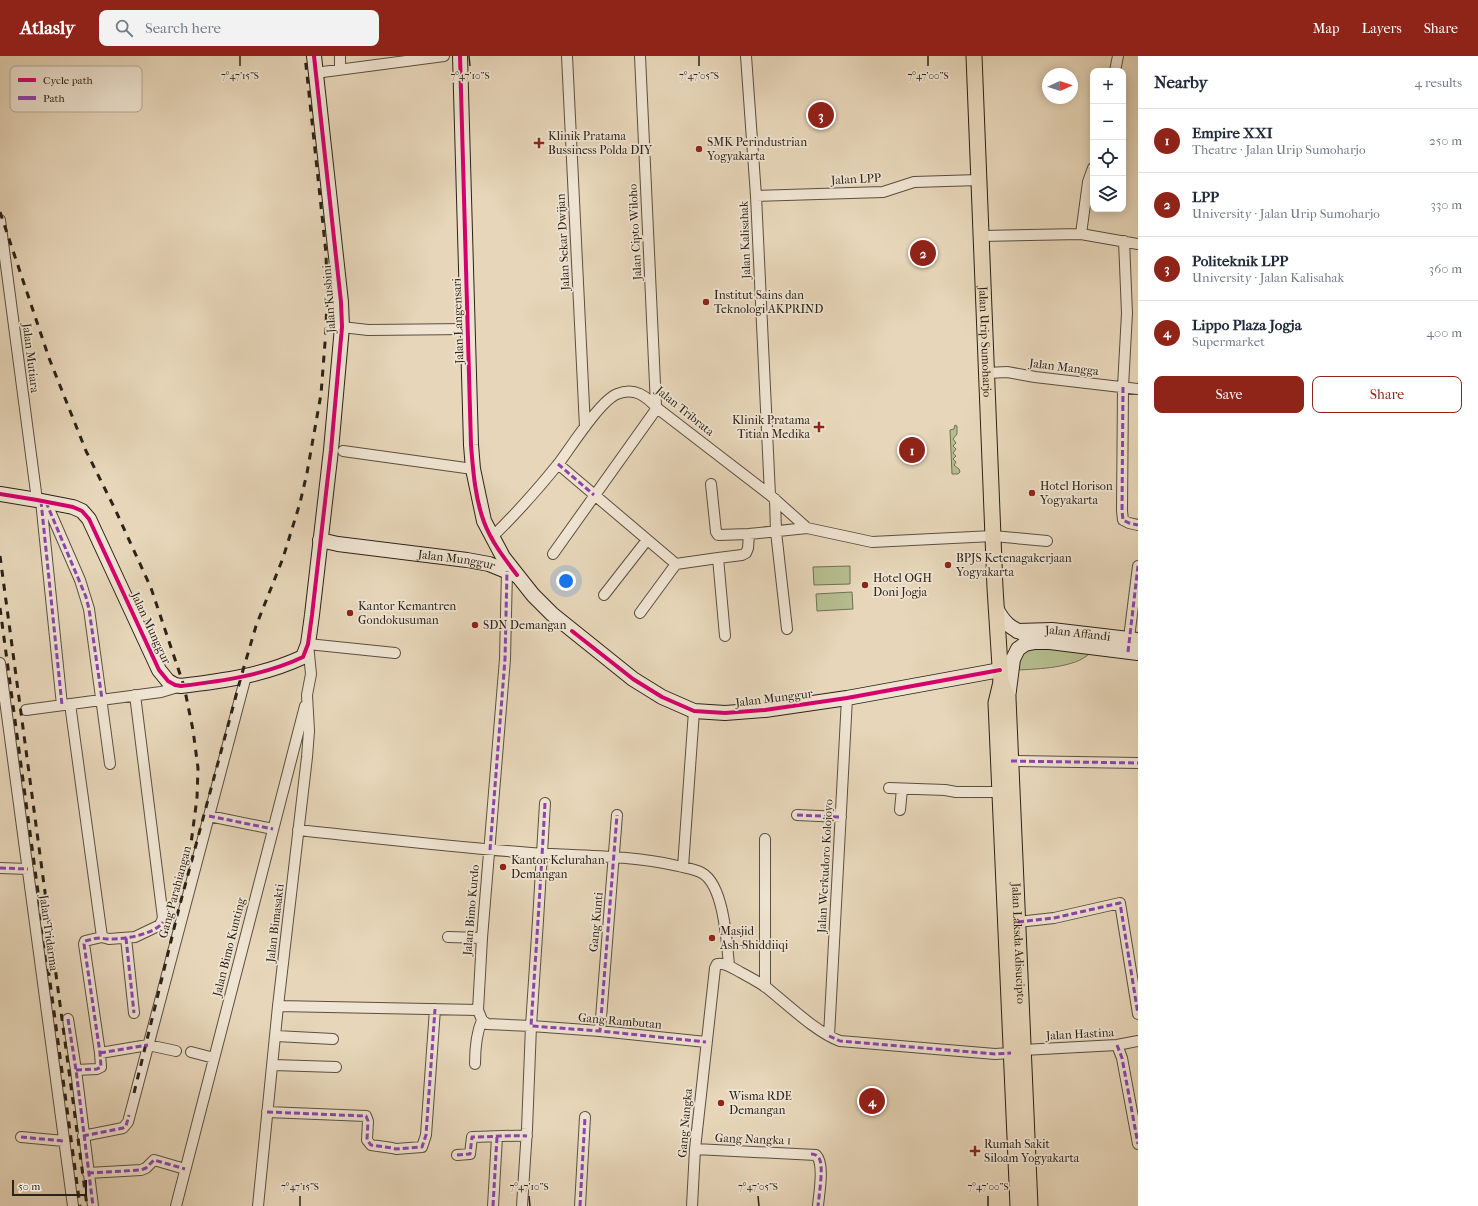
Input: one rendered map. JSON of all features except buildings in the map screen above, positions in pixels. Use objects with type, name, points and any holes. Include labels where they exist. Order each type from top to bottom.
[{"type":"main road","name":"Jalan Kusbini","points":[[314,56],[341,302],[342,327],[331,450],[320,540]]},
{"type":"main road","name":"Jalan Langensari","points":[[460,56],[471,445],[473,469],[484,521],[491,538],[512,573]]},
{"type":"main road","name":"Jalan Urip Sumoharjo","points":[[974,56],[998,628]]},
{"type":"main road","name":"Jalan Munggur","points":[[0,494],[41,501],[82,511],[89,519],[159,670],[168,681],[175,685],[181,686]]},
{"type":"main road","name":"Jalan Munggur","points":[[320,540],[338,544],[467,560],[489,564],[512,573],[552,614],[632,679],[662,697],[694,711],[725,714],[759,711],[1000,676]]},
{"type":"main road","points":[[181,686],[246,676],[292,662],[303,657],[308,644],[320,540]]},
{"type":"main road","points":[[996,608],[1008,626],[1050,642]]},
{"type":"main road","name":"Jalan Laksda Adisucipto","points":[[998,628],[1000,676],[996,698],[1000,792],[1009,870],[1018,922],[1018,1206]]},
{"type":"main road","name":"Jalan Affandi","points":[[1018,631],[1052,630],[1133,646]]},
{"type":"main road","points":[[999,654],[1003,644],[1008,638],[1018,631]]},
{"type":"main road","points":[[1008,698],[1014,659],[1018,650],[1025,644],[1050,642]]},
{"type":"main road","name":"Jalan Affandi","points":[[1050,642],[1133,646]]},
{"type":"main road","name":"Jalan Laksda Adisucipto","points":[[1000,676],[1008,698],[1011,761],[1009,870],[1017,1051],[1030,1206]]},
{"type":"street","points":[[340,56],[340,69]]},
{"type":"street","points":[[315,73],[444,56]]},
{"type":"street","name":"Jalan Sekar Dwijan","points":[[568,56],[585,427]]},
{"type":"street","name":"Jalan Cipto Wiloho","points":[[640,56],[656,407]]},
{"type":"street","name":"Jalan Kalisahak","points":[[746,56],[756,196],[773,497],[787,630]]},
{"type":"street","points":[[1116,68],[1118,56]]},
{"type":"street","points":[[1081,234],[1090,176]]},
{"type":"street","name":"Jalan LPP","points":[[756,196],[883,192],[914,182],[979,180]]},
{"type":"street","name":"Jalan Mutiara","points":[[0,220],[41,501]]},
{"type":"street","points":[[981,236],[1081,234],[1138,244]]},
{"type":"street","points":[[1124,241],[1127,313],[1123,387],[1122,512],[1123,520],[1138,525]]},
{"type":"street","points":[[342,327],[368,330],[468,329]]},
{"type":"street","name":"Jalan Mangga","points":[[987,373],[1007,372],[1035,377],[1138,389]]},
{"type":"street","name":"Jalan Tribrata","points":[[491,538],[508,522],[558,464],[585,427],[608,401],[616,395],[634,392],[645,396],[656,407],[773,497],[807,528]]},
{"type":"street","points":[[553,554],[656,407]]},
{"type":"street","points":[[343,451],[473,469]]},
{"type":"street","points":[[558,464],[676,564]]},
{"type":"street","points":[[711,484],[718,535],[776,532],[807,528],[872,542],[993,536],[1047,541]]},
{"type":"street","points":[[41,501],[88,603],[110,764]]},
{"type":"street","points":[[41,501],[66,705],[102,938]]},
{"type":"street","points":[[640,613],[676,564],[742,555],[746,553],[748,548],[749,534]]},
{"type":"street","points":[[604,596],[647,540]]},
{"type":"street","points":[[718,558],[725,636]]},
{"type":"street","points":[[1133,646],[1138,566]]},
{"type":"street","name":"Jalan Bimo Kurdo","points":[[482,1020],[478,1010],[482,938],[512,573]]},
{"type":"street","points":[[308,644],[395,653]]},
{"type":"street","name":"Jalan Bimasakti","points":[[258,1206],[278,1006],[308,757],[309,731],[307,695],[311,674],[308,644]]},
{"type":"street","name":"Jalan Tridarma","points":[[0,663],[3,706],[28,869],[73,1206]]},
{"type":"street","name":"Gang Parahiangan","points":[[83,1136],[123,1128],[126,1126],[246,676]]},
{"type":"street","points":[[26,710],[161,692],[181,686]]},
{"type":"street","points":[[76,1070],[97,1069],[101,1067],[84,944],[85,941],[102,938],[135,937],[160,925],[163,918],[135,695]]},
{"type":"street","name":"Jalan Bimo Kunting","points":[[176,1206],[307,695]]},
{"type":"street","name":"Jalan Werkudoro Kolojoyo","points":[[829,1036],[847,698]]},
{"type":"street","points":[[683,868],[694,711]]},
{"type":"street","points":[[1011,761],[1138,763]]},
{"type":"street","points":[[890,788],[945,790],[956,792],[1000,792]]},
{"type":"street","points":[[900,810],[902,789]]},
{"type":"street","points":[[522,1206],[531,1026],[545,803]]},
{"type":"street","name":"Gang Kunti","points":[[600,1031],[615,857],[617,815]]},
{"type":"street","points":[[797,815],[841,817]]},
{"type":"street","points":[[209,816],[273,829]]},
{"type":"street","points":[[298,830],[490,850],[615,857],[664,863],[702,873],[712,882],[720,901],[726,935],[729,966]]},
{"type":"street","points":[[765,838],[765,987]]},
{"type":"street","points":[[0,868],[28,869]]},
{"type":"street","points":[[1018,922],[1054,918],[1120,903],[1138,1014]]},
{"type":"street","points":[[448,937],[482,938]]},
{"type":"street","points":[[126,938],[134,1013]]},
{"type":"street","name":"Gang Nangka","points":[[692,1206],[695,1150],[715,968],[721,963],[729,966]]},
{"type":"street","name":"Jalan Hastina","points":[[729,966],[765,987],[790,1008],[829,1036],[840,1041],[995,1054],[1017,1051],[1117,1045],[1138,1041]]},
{"type":"street","points":[[278,1006],[478,1010]]},
{"type":"street","points":[[267,1112],[366,1116],[368,1121],[367,1140],[371,1145],[396,1149],[422,1147],[426,1135],[435,1009]]},
{"type":"street","points":[[68,1019],[76,1070],[92,1206]]},
{"type":"street","points":[[475,1064],[476,1040],[482,1020],[487,1024],[531,1026]]},
{"type":"street","name":"Gang Rambutan","points":[[531,1026],[600,1031],[706,1042]]},
{"type":"street","points":[[276,1036],[333,1039]]},
{"type":"street","points":[[100,1053],[148,1045],[176,1051]]},
{"type":"street","points":[[1117,1045],[1122,1058],[1138,1144]]},
{"type":"street","points":[[191,1052],[214,1058]]},
{"type":"street","points":[[273,1065],[336,1067]]},
{"type":"street","points":[[580,1206],[585,1117]]},
{"type":"street","points":[[458,1155],[470,1154],[472,1138],[497,1137],[501,1135],[526,1136]]},
{"type":"street","points":[[21,1137],[64,1141]]},
{"type":"street","points":[[493,1206],[497,1137]]},
{"type":"street","name":"Gang Nangka 1","points":[[695,1150],[816,1154],[819,1158],[821,1167],[818,1206]]},
{"type":"street","points":[[88,1173],[141,1170],[146,1168],[154,1160],[185,1169]]},
{"type":"green space","points":[[955,425],[957,426],[957,434],[953,439],[956,443],[953,446],[956,449],[953,453],[956,456],[953,459],[956,462],[954,465],[960,472],[958,474],[952,474],[950,430],[954,429]]},
{"type":"green space","points":[[850,566],[850,584],[814,585],[813,567]]},
{"type":"green space","points":[[852,592],[853,609],[817,611],[816,594]]},
{"type":"green space","points":[[1031,646],[1090,653],[1076,662],[1066,665],[1018,670],[1019,656]]},
{"type":"railway","points":[[134,1093],[179,908],[241,677],[256,626],[283,558],[300,503],[321,394],[326,330],[326,253],[305,56]]},
{"type":"railway","points":[[0,212],[49,358],[86,451],[115,509],[151,588],[184,686],[193,730],[198,768],[197,798],[190,851]]},
{"type":"railway","points":[[0,556],[87,1206]]},
{"type":"railway","points":[[0,608],[80,1206]]},
{"type":"marked path","points":[[1123,387],[1122,511],[1123,520],[1138,525]]},
{"type":"marked path","points":[[558,464],[594,495]]},
{"type":"marked path","points":[[41,501],[62,705]]},
{"type":"marked path","points":[[46,502],[86,597],[102,699]]},
{"type":"marked path","points":[[1128,652],[1138,566]]},
{"type":"marked path","points":[[490,850],[505,659],[507,571]]},
{"type":"marked path","points":[[1011,761],[1138,763]]},
{"type":"marked path","points":[[545,803],[531,1026],[600,1031],[706,1042]]},
{"type":"marked path","points":[[600,1031],[617,815]]},
{"type":"marked path","points":[[797,815],[841,817]]},
{"type":"marked path","points":[[209,816],[273,829]]},
{"type":"marked path","points":[[0,868],[28,869]]},
{"type":"marked path","points":[[1018,922],[1054,918],[1120,903],[1138,1014]]},
{"type":"marked path","points":[[76,1070],[97,1069],[101,1067],[84,944],[85,941],[98,938],[113,939],[137,936],[159,927],[163,922]]},
{"type":"marked path","points":[[126,938],[134,1013]]},
{"type":"marked path","points":[[267,1112],[366,1116],[368,1121],[367,1140],[371,1145],[396,1149],[422,1147],[426,1135],[435,1009]]},
{"type":"marked path","points":[[68,1019],[93,1206]]},
{"type":"marked path","points":[[829,1036],[840,1041],[995,1054],[1011,1053]]},
{"type":"marked path","points":[[100,1053],[148,1045]]},
{"type":"marked path","points":[[1117,1045],[1122,1058],[1138,1144]]},
{"type":"marked path","points":[[83,1136],[123,1128],[126,1126],[129,1115]]},
{"type":"marked path","points":[[580,1206],[585,1117]]},
{"type":"marked path","points":[[457,1155],[470,1154],[472,1137],[527,1136]]},
{"type":"marked path","points":[[21,1137],[64,1141]]},
{"type":"marked path","points":[[493,1206],[497,1137]]},
{"type":"marked path","points":[[811,1154],[814,1154],[819,1158],[821,1167],[818,1206]]},
{"type":"marked path","points":[[88,1173],[141,1170],[146,1168],[154,1160],[185,1169]]},
{"type":"cycle path","points":[[0,494],[73,507],[82,511],[89,519],[159,670],[168,681],[175,685],[181,686],[197,684],[259,673],[303,657],[308,644],[312,615],[331,450],[342,327],[341,302],[314,56]]},
{"type":"cycle path","points":[[460,56],[471,445],[476,494],[481,513],[490,536],[517,575]]},
{"type":"cycle path","points":[[572,631],[633,679],[662,697],[694,711],[725,713],[765,710],[847,698],[1000,670]]},
{"type":"place","name":"Politeknik LPP","points":[[821,115]]},
{"type":"place","name":"Klinik Pratama Bussiness Polda DIY","points":[[539,143]]},
{"type":"place","name":"SMK Perindustrian Yogyakarta","points":[[699,149]]},
{"type":"place","name":"LPP","points":[[923,253]]},
{"type":"place","name":"Institut Sains dan Teknologi AKPRIND","points":[[706,302]]},
{"type":"place","name":"Klinik Pratama Titian Medika","points":[[819,427]]},
{"type":"place","name":"Empire XXI","points":[[912,450]]},
{"type":"place","name":"Hotel Horison Yogyakarta","points":[[1032,493]]},
{"type":"place","name":"BPJS Ketenagakerjaan Yogyakarta","points":[[948,565]]},
{"type":"place","name":"Hotel OGH Doni Jogja","points":[[865,585]]},
{"type":"place","name":"Kantor Kemantren Gondokusuman","points":[[350,613]]},
{"type":"place","name":"SDN Demangan","points":[[475,625]]},
{"type":"place","name":"Kantor Kelurahan Demangan","points":[[503,867]]},
{"type":"place","name":"Masjid Ash-Shiddiiqi","points":[[712,938]]},
{"type":"place","name":"Lippo Plaza Jogja","points":[[872,1101]]},
{"type":"place","name":"Wisma RDE Demangan","points":[[721,1103]]},
{"type":"place","name":"Rumah Sakit Siloam Yogyakarta","points":[[975,1151]]}]
